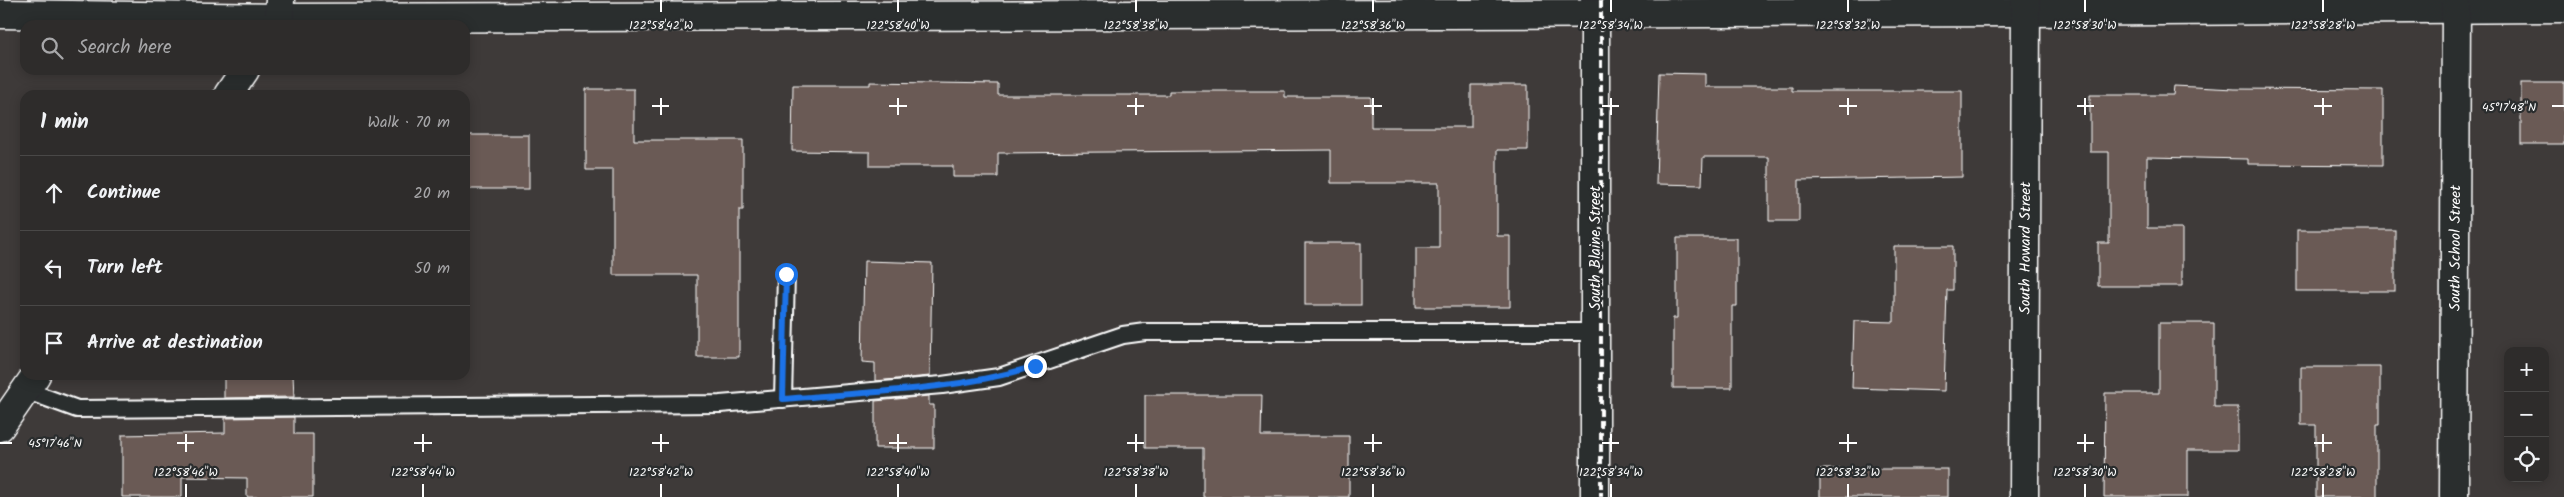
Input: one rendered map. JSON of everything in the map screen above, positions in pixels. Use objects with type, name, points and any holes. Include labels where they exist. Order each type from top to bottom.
[{"type":"street","points":[[0,14],[282,11],[2456,4],[2564,8]]},
{"type":"street","name":"South School Street","points":[[2454,497],[2456,4]]},
{"type":"street","name":"South Howard Street","points":[[2024,497],[2026,6]]},
{"type":"street","name":"South Blaine Street","points":[[1595,7],[1595,497]]},
{"type":"street","points":[[231,90],[242,75]]},
{"type":"street","points":[[0,427],[30,383]]},
{"type":"lane","points":[[783,399],[786,274]]},
{"type":"lane","points":[[30,383],[77,409],[720,404],[942,386],[999,377],[1123,335],[1145,332],[1595,332]]},
{"type":"building","points":[[1659,73],[1705,74],[1705,87],[1792,87],[1792,91],[1962,91],[1962,177],[1799,180],[1799,221],[1769,221],[1769,157],[1703,157],[1702,185],[1656,184]]},
{"type":"building","points":[[870,82],[998,84],[998,95],[1169,95],[1169,91],[1285,91],[1285,97],[1371,97],[1371,127],[1471,127],[1471,85],[1528,85],[1528,150],[1497,150],[1497,236],[1510,236],[1510,307],[1416,307],[1416,248],[1439,248],[1439,183],[1331,183],[1331,150],[998,153],[998,177],[953,177],[953,166],[870,166],[870,152],[792,151],[793,85],[870,85]]},
{"type":"building","points":[[2521,83],[2564,83],[2564,144],[2521,144]]},
{"type":"building","points":[[2174,86],[2234,89],[2383,90],[2383,165],[2248,164],[2248,159],[2147,157],[2147,228],[2182,228],[2182,286],[2098,286],[2098,243],[2109,243],[2109,152],[2090,152],[2090,95],[2173,95]]},
{"type":"building","points":[[586,89],[634,89],[634,140],[743,140],[743,210],[739,210],[739,357],[697,357],[697,275],[613,275],[613,170],[586,170]]},
{"type":"building","points":[[470,135],[529,135],[529,189],[470,189]]},
{"type":"building","points":[[2297,230],[2395,230],[2395,291],[2297,291]]},
{"type":"building","points":[[1677,238],[1737,238],[1737,306],[1732,306],[1732,388],[1673,388],[1673,318],[1677,318]]},
{"type":"building","points":[[1305,243],[1361,243],[1361,305],[1305,305]]},
{"type":"building","points":[[1894,246],[1953,246],[1953,290],[1947,290],[1944,391],[1852,388],[1854,321],[1894,322]]},
{"type":"building","points":[[864,261],[932,263],[930,376],[875,381],[875,363],[862,362]]},
{"type":"building","points":[[2159,323],[2214,323],[2214,407],[2238,407],[2238,450],[2188,450],[2188,497],[2104,497],[2105,393],[2159,393]]},
{"type":"building","points":[[2301,367],[2380,367],[2380,425],[2377,425],[2377,497],[2316,497],[2316,425],[2301,425]]},
{"type":"building","points":[[224,380],[293,380],[294,397],[224,398]]},
{"type":"building","points":[[1145,395],[1262,395],[1261,436],[1349,436],[1349,497],[1203,497],[1203,448],[1145,448]]},
{"type":"building","points":[[929,396],[929,405],[934,405],[934,448],[875,448],[875,401]]},
{"type":"building","points":[[294,417],[294,434],[313,434],[313,497],[247,497],[247,478],[182,477],[182,497],[122,497],[122,435],[225,433],[225,418]]},
{"type":"building","points":[[1820,469],[1948,469],[1948,497],[1820,497]]},
{"type":"railway","points":[[1601,0],[1601,497]]},
{"type":"route","points":[[786,274],[783,399],[942,386],[999,377],[1035,366]]}]
